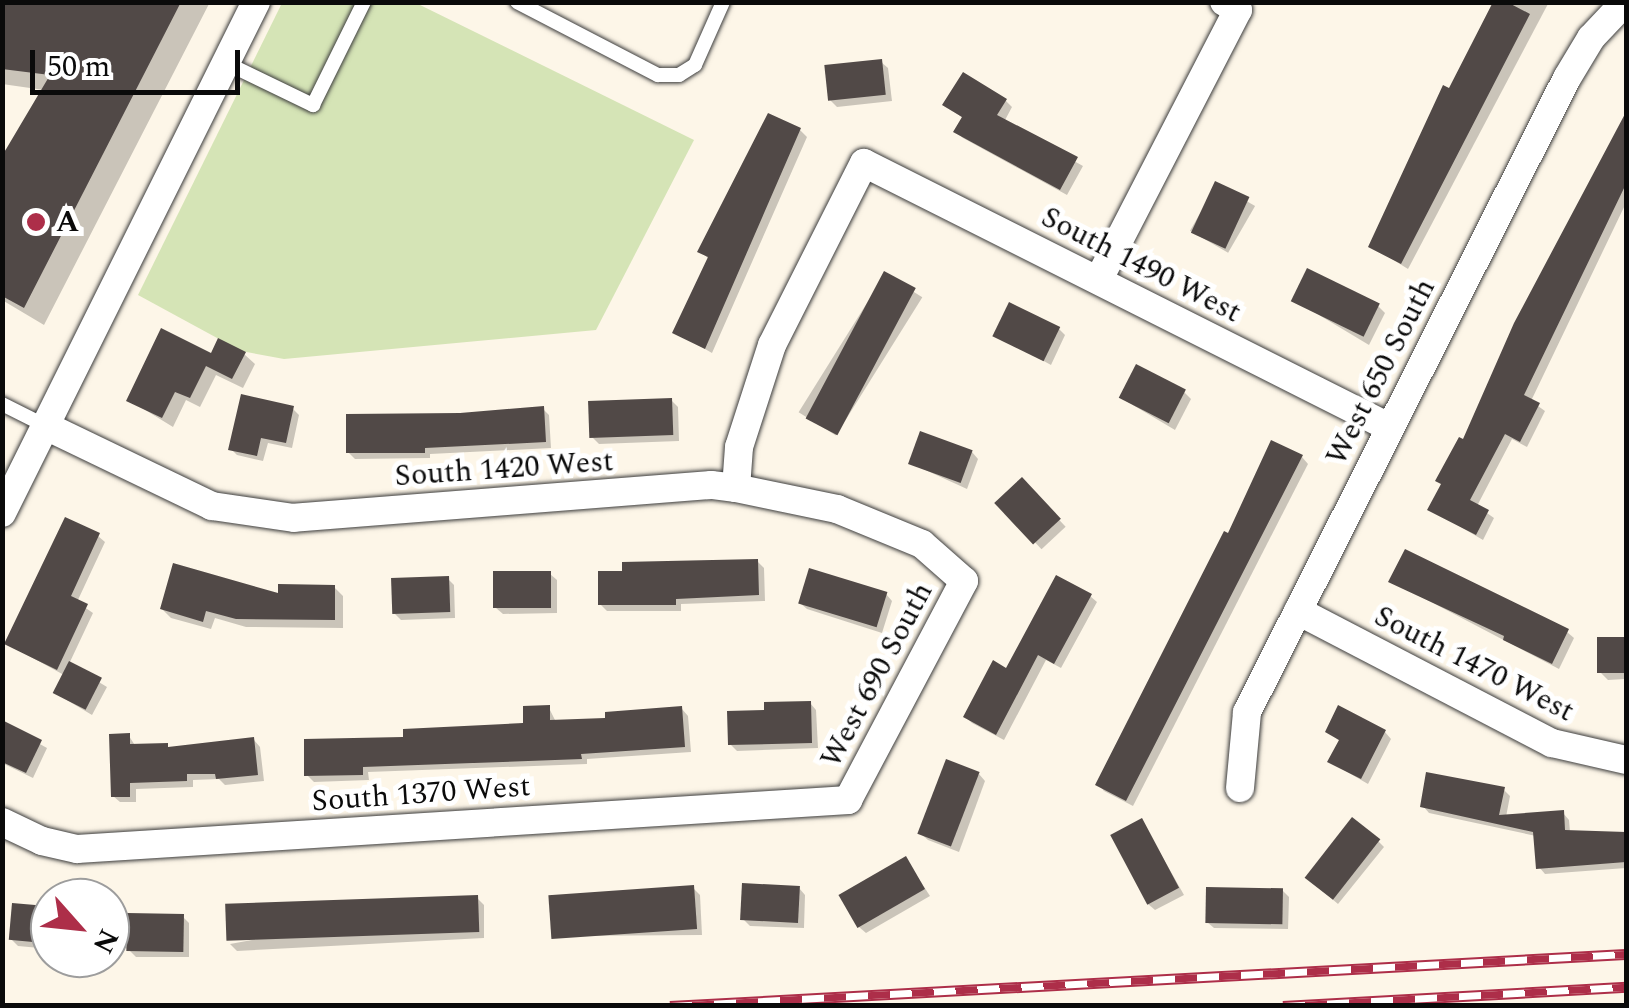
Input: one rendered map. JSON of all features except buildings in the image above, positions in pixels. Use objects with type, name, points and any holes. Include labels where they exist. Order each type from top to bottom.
[{"type":"street","points":[[2,514],[256,2]]},
{"type":"street","points":[[1100,279],[1231,6]]},
{"type":"street","name":"West 650 South","points":[[1240,788],[1246,712],[1567,78],[1592,38],[1622,11]]},
{"type":"street","name":"South 1490 West","points":[[736,488],[739,447],[772,345],[864,163],[1389,427]]},
{"type":"street","name":"South 1420 West","points":[[46,426],[212,506],[294,518],[712,485],[736,488],[837,509],[922,544],[964,581]]},
{"type":"street","name":"West 690 South","points":[[848,800],[964,581]]},
{"type":"street","name":"South 1470 West","points":[[1298,611],[1552,743],[1626,760]]},
{"type":"street","name":"South 1370 West","points":[[2,822],[42,841],[77,848],[848,800]]},
{"type":"lane","points":[[226,62],[314,105],[364,2]]},
{"type":"lane","points":[[517,2],[658,76],[679,74],[695,65],[723,2]]},
{"type":"lane","points":[[2,404],[46,426]]},
{"type":"green space","points":[[282,3],[416,3],[694,140],[596,330],[284,359],[241,351],[138,295]]},
{"type":"railway","points":[[670,1006],[1626,954]]},
{"type":"railway","points":[[1283,1006],[1626,987]]},
{"type":"place","name":"A","points":[[36,222]]}]
